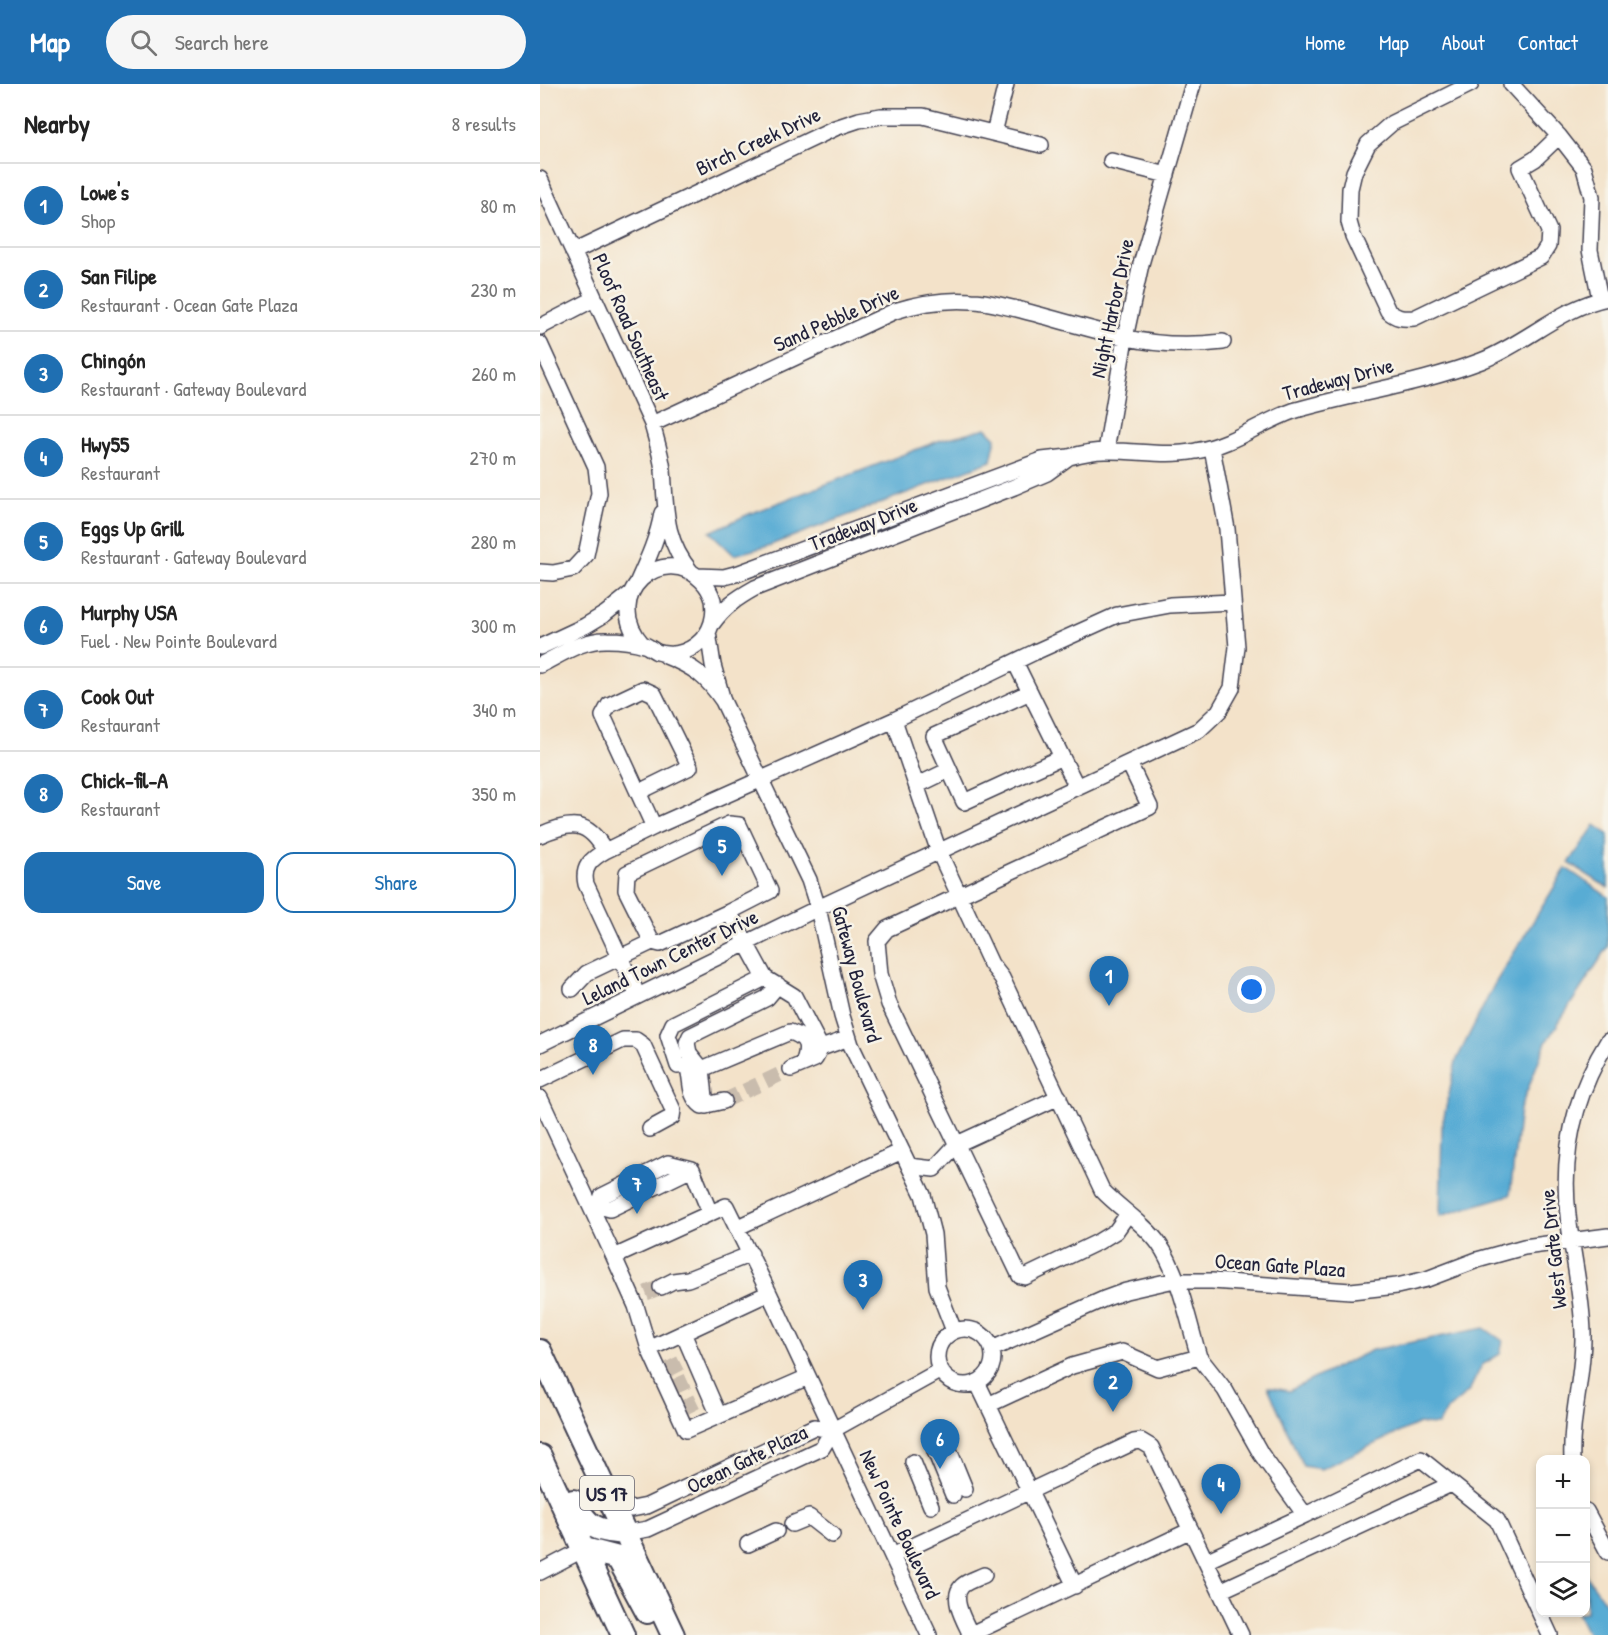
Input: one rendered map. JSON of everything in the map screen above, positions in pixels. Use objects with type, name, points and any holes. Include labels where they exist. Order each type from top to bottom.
[{"type":"highway","name":"US 17","points":[[540,1352],[673,1635]]},
{"type":"highway","points":[[540,1449],[588,1524],[603,1530],[625,1533]]},
{"type":"highway","name":"US 17","points":[[540,1456],[623,1635]]},
{"type":"highway","points":[[584,1549],[618,1558],[659,1635]]},
{"type":"street","points":[[994,133],[1006,84]]},
{"type":"street","name":"Night Harbor Drive","points":[[1106,451],[1125,338],[1141,264],[1193,84]]},
{"type":"street","points":[[1471,84],[1392,123],[1368,144],[1354,172],[1350,189],[1349,222],[1353,236],[1388,311],[1395,317],[1414,318],[1541,257],[1548,246],[1549,231],[1520,168],[1535,159],[1559,136]]},
{"type":"street","points":[[1511,84],[1576,156],[1589,182],[1592,197],[1590,250],[1592,270],[1604,298]]},
{"type":"street","name":"Birch Creek Drive","points":[[573,252],[807,140],[859,120],[881,116],[923,116],[1041,145]]},
{"type":"street","points":[[1111,161],[1167,175]]},
{"type":"street","name":"Ploof Road Southeast","points":[[540,179],[652,424],[659,449],[670,534],[683,562],[694,574]]},
{"type":"street","name":"Tradeway Drive","points":[[694,574],[724,577],[739,573],[1042,460],[1106,451],[1159,454],[1195,452],[1212,448],[1293,411],[1481,361],[1521,342],[1573,310],[1604,298]]},
{"type":"street","points":[[540,327],[594,299]]},
{"type":"street","name":"Sand Pebble Drive","points":[[652,424],[895,311],[924,303],[972,300],[1048,316],[1125,338],[1169,344],[1199,345],[1223,342]]},
{"type":"street","points":[[540,344],[596,467],[600,493],[586,555],[573,569],[553,573],[540,572]]},
{"type":"street","name":"Leland Town Center Drive","points":[[540,1044],[819,908],[1199,730],[1219,711],[1232,688],[1237,647],[1227,528],[1212,448]]},
{"type":"street","name":"Tradeway Drive","points":[[710,628],[721,611],[735,599],[755,588],[1014,487],[1047,473],[1069,457]]},
{"type":"street","name":"Ploof Road Southeast","points":[[540,647],[605,614],[634,588],[650,555],[660,525],[664,498]]},
{"type":"street","points":[[663,567],[677,567],[694,574],[706,586],[712,598],[714,611],[710,628],[713,665],[723,700],[702,675],[686,664],[649,648],[634,634],[628,622],[627,608],[634,588],[649,572],[663,567]]},
{"type":"street","points":[[639,996],[584,878],[588,863],[605,851],[894,720],[1117,615],[1170,605],[1232,602]]},
{"type":"street","points":[[540,665],[589,642],[608,640],[667,654],[679,653],[701,642],[710,628]]},
{"type":"street","points":[[1016,662],[1077,787]]},
{"type":"street","points":[[639,792],[690,767],[654,694],[643,689],[609,705],[603,716],[654,827]]},
{"type":"street","points":[[1030,692],[934,736],[964,802],[1062,757]]},
{"type":"street","name":"Gateway Boulevard","points":[[723,700],[805,869],[819,908],[849,1038],[927,1209],[933,1234],[937,1287],[954,1331]]},
{"type":"street","points":[[894,720],[918,784],[939,852],[991,964],[1002,978],[1102,1190],[1160,1245],[1177,1281],[1199,1358],[1225,1390],[1261,1454],[1305,1515]]},
{"type":"street","points":[[1128,1214],[1116,1231],[1098,1242],[1025,1277],[1020,1276],[889,1004],[880,974],[877,942],[887,929],[1150,807],[1129,764]]},
{"type":"street","points":[[918,784],[949,770]]},
{"type":"street","points":[[683,815],[696,840]]},
{"type":"street","points":[[572,989],[587,973],[652,942],[660,944],[770,891],[739,825],[729,824],[627,873],[626,890],[652,942]]},
{"type":"street","points":[[540,835],[565,826],[583,827],[597,836],[605,851]]},
{"type":"street","points":[[729,912],[746,944],[771,982],[794,996],[821,1048]]},
{"type":"street","points":[[724,1101],[702,1106],[695,1101],[668,1035],[673,1024],[771,982]]},
{"type":"street","points":[[706,1106],[702,1069],[689,1053],[687,1043],[690,1036],[766,998],[771,982]]},
{"type":"street","points":[[702,1069],[790,1032],[800,1035],[807,1044],[807,1053],[797,1067],[815,1059],[821,1048],[849,1038]]},
{"type":"street","points":[[540,1080],[624,1040],[636,1040],[643,1045],[673,1110],[672,1117],[650,1129]]},
{"type":"street","name":"West Gate Drive","points":[[1572,1455],[1583,1332],[1571,1240],[1566,1183],[1567,1155],[1571,1128],[1588,1077],[1608,1041]]},
{"type":"street","points":[[909,1166],[934,1169],[957,1144],[1059,1097]]},
{"type":"street","points":[[540,1098],[596,1208],[614,1257],[646,1293],[649,1349],[664,1371],[686,1430],[808,1377]]},
{"type":"street","points":[[738,1227],[902,1151]]},
{"type":"street","points":[[596,1208],[602,1196],[668,1164],[692,1168],[710,1213],[614,1257]]},
{"type":"street","name":"New Pointe Boulevard","points":[[710,1213],[726,1206],[738,1227],[929,1635]]},
{"type":"street","name":"Ocean Gate Plaza","points":[[992,1349],[1126,1291],[1177,1281],[1212,1281],[1342,1291],[1373,1290],[1427,1279],[1500,1253],[1524,1247],[1608,1236]]},
{"type":"street","points":[[646,1293],[751,1254]]},
{"type":"street","points":[[649,1349],[769,1293]]},
{"type":"street","points":[[969,1329],[977,1331],[984,1335],[992,1349],[992,1364],[985,1376],[977,1382],[962,1384],[954,1382],[941,1370],[938,1362],[940,1344],[954,1331],[969,1329]]},
{"type":"street","points":[[683,1333],[688,1360],[705,1397],[719,1416]]},
{"type":"street","points":[[988,1405],[1072,1366],[1122,1352],[1158,1368],[1199,1358]]},
{"type":"street","name":"Ocean Gate Plaza","points":[[625,1533],[648,1529],[822,1448],[833,1430],[941,1370]]},
{"type":"street","points":[[977,1382],[1075,1586]]},
{"type":"street","points":[[612,1503],[632,1509],[647,1506],[814,1427],[833,1430]]},
{"type":"street","points":[[891,1556],[1134,1442],[1141,1441],[1151,1447],[1241,1635]]},
{"type":"street","points":[[941,1448],[959,1492]]},
{"type":"street","points":[[1206,1561],[1421,1459],[1497,1520],[1550,1635]]},
{"type":"street","points":[[913,1462],[931,1506]]},
{"type":"street","points":[[1220,1591],[1451,1484]]},
{"type":"street","points":[[792,1524],[809,1516],[832,1535]]},
{"type":"street","points":[[1590,1518],[1608,1552]]},
{"type":"street","points":[[984,1575],[962,1586],[957,1597],[970,1635],[1191,1530]]},
{"type":"street","points":[[748,1544],[776,1531]]},
{"type":"street","points":[[540,1572],[584,1549]]},
{"type":"water","points":[[986,428],[996,438],[991,461],[765,547],[734,555],[710,532],[749,514],[941,440]]},
{"type":"water","points":[[1595,825],[1608,834],[1608,888],[1569,863]]},
{"type":"water","points":[[1566,868],[1608,897],[1608,947],[1546,1042],[1520,1109],[1510,1195],[1440,1216],[1442,1126],[1456,1061],[1494,985]]},
{"type":"water","points":[[1484,1328],[1503,1341],[1500,1354],[1482,1365],[1469,1391],[1447,1410],[1438,1425],[1417,1424],[1321,1469],[1303,1466],[1268,1387],[1289,1391],[1372,1350]]},
{"type":"water","points":[[1590,1581],[1608,1606],[1608,1635],[1588,1635],[1579,1617],[1590,1617]]},
{"type":"tunnel","points":[[724,1101],[791,1069]]},
{"type":"tunnel","points":[[646,1293],[661,1287]]},
{"type":"tunnel","points":[[667,1370],[683,1362]]},
{"type":"tunnel","points":[[674,1387],[692,1379]]},
{"type":"tunnel","points":[[683,1408],[701,1399]]},
{"type":"place","name":"Eggs Up Grill","points":[[722,876]]},
{"type":"place","name":"Lowe's","points":[[1109,1006]]},
{"type":"place","name":"Chick-fil-A","points":[[593,1075]]},
{"type":"place","name":"Cook Out","points":[[637,1214]]},
{"type":"place","name":"Chingón","points":[[863,1310]]},
{"type":"place","name":"San Filipe","points":[[1113,1412]]},
{"type":"place","name":"Murphy USA","points":[[940,1469]]},
{"type":"place","name":"Hwy55","points":[[1221,1514]]}]
